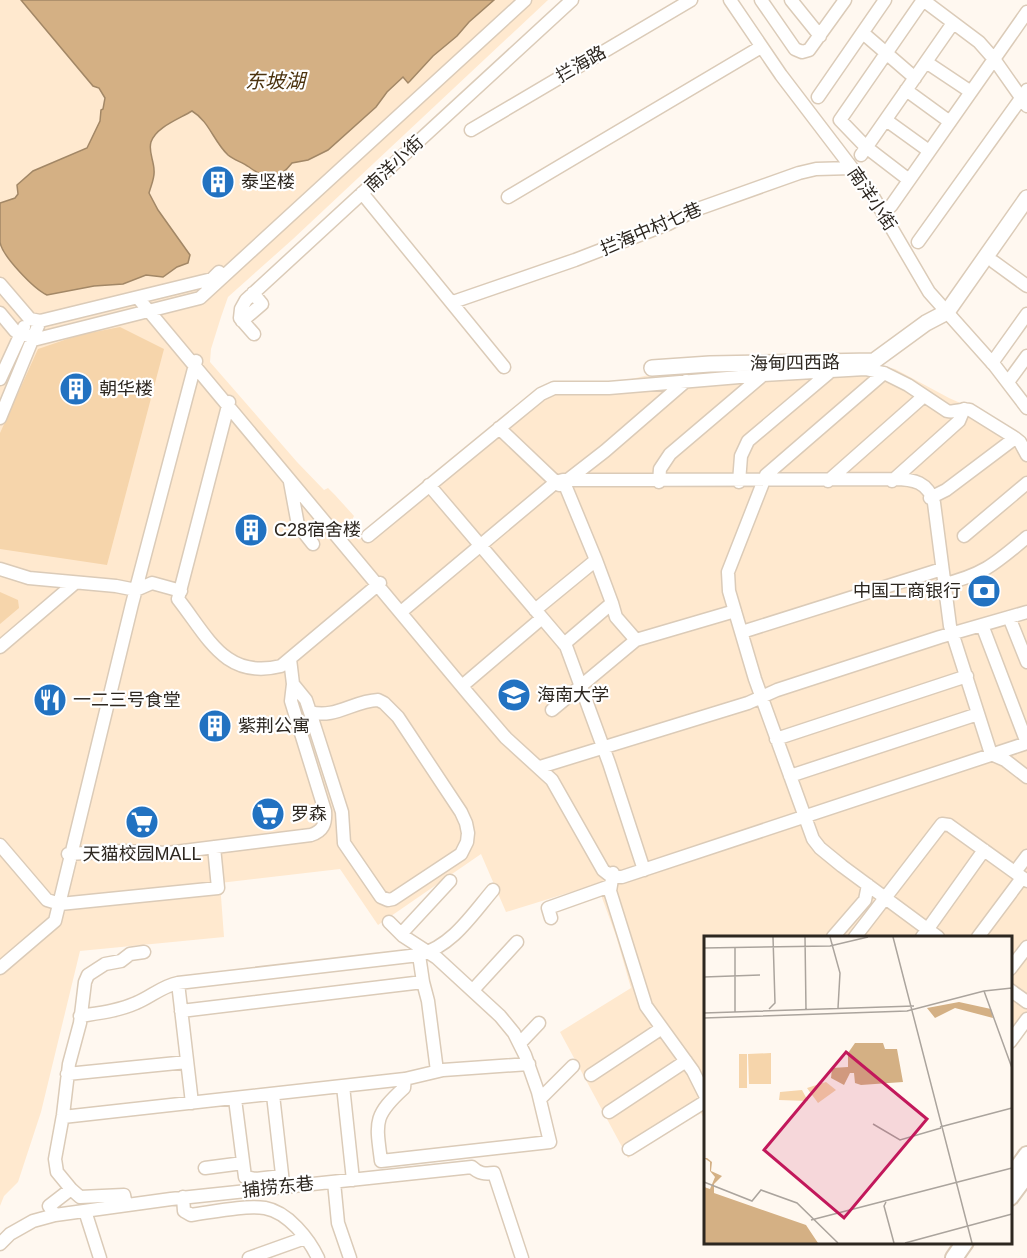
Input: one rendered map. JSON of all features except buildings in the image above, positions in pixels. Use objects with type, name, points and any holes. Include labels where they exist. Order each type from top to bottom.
[{"type":"main road","points":[[1012,1178],[1027,1155]]},
{"type":"main road","points":[[1012,1196],[1027,1174]]},
{"type":"main road","points":[[954,1258],[964,1243]]},
{"type":"main road","points":[[967,1258],[977,1243]]},
{"type":"street","points":[[0,379],[20,333],[35,320],[212,279],[517,0]]},
{"type":"street","points":[[0,313],[15,331],[37,339],[200,298],[525,0]]},
{"type":"street","name":"南洋小街","points":[[254,334],[242,321],[240,315],[244,303],[253,293],[572,0]]},
{"type":"street","name":"拦海路","points":[[471,130],[691,0]]},
{"type":"street","name":"南洋小街","points":[[730,0],[761,47],[888,220],[929,292],[992,363],[1027,408]]},
{"type":"street","points":[[760,0],[795,49],[802,52],[809,50],[845,0]]},
{"type":"street","points":[[791,0],[820,36]]},
{"type":"street","points":[[818,97],[885,0]]},
{"type":"street","points":[[909,180],[864,151],[840,120],[923,0],[978,42],[1025,98],[918,242]]},
{"type":"street","points":[[891,206],[1027,12]]},
{"type":"street","points":[[864,151],[953,23]]},
{"type":"street","points":[[863,33],[915,78]]},
{"type":"street","points":[[508,196],[761,47]]},
{"type":"street","points":[[927,62],[970,92]]},
{"type":"street","points":[[906,90],[950,122]]},
{"type":"street","points":[[886,120],[929,151]]},
{"type":"street","name":"拦海中村七巷","points":[[453,302],[619,243],[668,224],[695,210],[759,187],[816,169],[852,168]]},
{"type":"street","points":[[362,193],[504,367]]},
{"type":"street","points":[[950,316],[1027,198]]},
{"type":"street","points":[[950,316],[994,262],[1027,214]]},
{"type":"street","points":[[994,262],[1027,286]]},
{"type":"street","points":[[0,284],[35,320],[34,338],[5,390],[0,418]]},
{"type":"street","points":[[141,297],[506,738],[544,768],[603,870],[612,879],[644,1002],[686,1061],[704,1095]]},
{"type":"street","points":[[992,363],[1027,314]]},
{"type":"street","name":"海甸四西路","points":[[652,368],[710,364],[874,361],[926,323],[950,316]]},
{"type":"street","points":[[1008,382],[1027,356]]},
{"type":"street","points":[[0,968],[55,921],[58,900],[133,592],[194,361]]},
{"type":"street","points":[[368,536],[541,394],[554,388],[609,388],[866,369],[884,373],[908,385],[950,412],[964,409],[986,419],[1020,442],[1027,455]]},
{"type":"street","points":[[739,480],[741,456],[748,441],[831,371]]},
{"type":"street","points":[[884,373],[769,472],[763,480],[728,572],[728,585],[762,699],[811,835],[820,848],[885,898],[925,933],[984,850]]},
{"type":"street","points":[[659,481],[660,469],[670,454],[763,375]]},
{"type":"street","points":[[404,613],[481,547],[562,482],[605,451],[686,381]]},
{"type":"street","points":[[828,480],[924,396]]},
{"type":"street","points":[[229,403],[178,599],[223,656],[237,665],[266,669],[281,666],[379,584]]},
{"type":"street","points":[[892,480],[958,421],[964,409]]},
{"type":"street","points":[[499,428],[562,482],[596,560],[616,617],[636,640]]},
{"type":"street","points":[[931,498],[946,490],[1015,438]]},
{"type":"street","points":[[289,476],[298,525],[313,544]]},
{"type":"street","points":[[562,482],[892,480],[914,484],[925,490],[931,498],[951,637],[988,753],[1027,784]]},
{"type":"street","points":[[964,536],[1027,483]]},
{"type":"street","points":[[429,485],[564,644],[644,868]]},
{"type":"street","points":[[943,585],[969,578],[986,570],[1027,537]]},
{"type":"street","points":[[464,685],[596,560]]},
{"type":"street","points":[[0,569],[29,578],[68,585],[133,592],[152,583],[180,591]]},
{"type":"street","points":[[742,633],[941,570]]},
{"type":"street","points":[[0,575],[26,584],[68,585]]},
{"type":"street","points":[[0,639],[68,585]]},
{"type":"street","points":[[0,647],[68,585]]},
{"type":"street","points":[[564,644],[612,603]]},
{"type":"street","points":[[552,710],[636,640],[735,611]]},
{"type":"street","points":[[544,768],[762,699],[777,690],[1027,614]]},
{"type":"street","points":[[1010,619],[1027,662]]},
{"type":"street","points":[[551,918],[548,908],[612,879],[988,753],[1027,737],[985,627]]},
{"type":"street","points":[[290,658],[293,684],[291,701],[325,812],[324,826]]},
{"type":"street","points":[[776,739],[964,677]]},
{"type":"street","points":[[293,684],[306,700],[310,712],[342,812],[344,843]]},
{"type":"street","points":[[310,712],[330,714],[370,700],[384,703],[398,717],[466,823],[467,842],[461,854],[393,899],[388,900],[381,897],[344,843],[324,826]]},
{"type":"street","points":[[790,776],[976,714]]},
{"type":"street","points":[[988,753],[1005,760],[1027,777]]},
{"type":"street","points":[[856,936],[940,825],[949,825],[1021,877]]},
{"type":"street","points":[[70,854],[123,850],[167,853],[311,835],[324,826]]},
{"type":"street","points":[[0,836],[50,894],[58,900]]},
{"type":"street","points":[[0,845],[47,900],[75,902],[218,888],[214,847]]},
{"type":"street","points":[[979,936],[1021,877],[1027,856]]},
{"type":"street","points":[[401,934],[450,881]]},
{"type":"street","points":[[834,936],[865,900],[868,885]]},
{"type":"street","points":[[81,1016],[122,1008],[169,985],[178,983],[425,954],[452,938],[493,890]]},
{"type":"street","points":[[0,961],[51,917],[58,900]]},
{"type":"street","points":[[383,1161],[550,1142],[529,1064],[510,1027],[473,990],[425,954],[389,922]]},
{"type":"street","points":[[473,990],[517,942]]},
{"type":"street","points":[[1012,968],[1027,946]]},
{"type":"street","points":[[126,1205],[124,1195],[80,1197],[71,1189],[55,1166],[68,1074],[81,1016],[85,982],[88,975],[105,964],[121,961],[130,954],[144,952]]},
{"type":"street","points":[[425,954],[423,982],[428,1001],[437,1071]]},
{"type":"street","points":[[181,1011],[423,982]]},
{"type":"street","points":[[178,983],[192,1102]]},
{"type":"street","points":[[1012,991],[1027,1002]]},
{"type":"street","points":[[1012,1041],[1027,1019]]},
{"type":"street","points":[[520,1043],[539,1023]]},
{"type":"street","points":[[591,1075],[662,1028]]},
{"type":"street","points":[[609,1112],[686,1061]]},
{"type":"street","points":[[68,1074],[187,1062]]},
{"type":"street","points":[[63,1117],[405,1079],[437,1071],[529,1064]]},
{"type":"street","points":[[540,1099],[573,1066]]},
{"type":"street","points":[[385,1177],[376,1127],[378,1118],[388,1103],[404,1088],[405,1079]]},
{"type":"street","points":[[343,1086],[353,1180]]},
{"type":"street","points":[[235,1099],[244,1177],[283,1181],[273,1095]]},
{"type":"street","points":[[629,1149],[704,1100]]},
{"type":"street","points":[[206,1167],[243,1163]]},
{"type":"street","name":"捕捞东巷","points":[[0,1244],[10,1234],[33,1221],[55,1215],[283,1181],[331,1182],[472,1167],[476,1172],[483,1174],[494,1173],[522,1258]]},
{"type":"street","points":[[331,1182],[333,1224],[345,1258]]},
{"type":"street","points":[[331,1182],[338,1223],[350,1258]]},
{"type":"street","points":[[55,1215],[49,1206],[71,1189]]},
{"type":"street","points":[[183,1197],[184,1212],[191,1215],[254,1208],[273,1210],[291,1223],[305,1238],[318,1258]]},
{"type":"street","points":[[85,1211],[100,1258]]},
{"type":"street","points":[[249,1258],[305,1238]]},
{"type":"shaded area","name":"海南大学","points":[[0,0],[548,0],[228,297],[211,349],[210,362],[297,462],[324,490],[328,488],[354,516],[352,520],[366,536],[538,392],[609,384],[649,375],[705,371],[886,367],[895,369],[985,414],[1027,442],[1027,1028],[1012,1050],[1012,936],[704,936],[704,1118],[701,1113],[671,1129],[628,1158],[560,1032],[631,988],[616,936],[597,884],[506,912],[481,854],[378,925],[340,869],[220,883],[224,937],[80,951],[41,1112],[18,1182],[4,1196],[0,1206]]},
{"type":"shaded area","points":[[120,327],[164,349],[107,565],[0,549],[0,433],[38,349],[79,335]]},
{"type":"shaded area","points":[[0,592],[18,600],[19,608],[0,624]]},
{"type":"water","name":"东坡湖","points":[[21,0],[494,0],[433,56],[408,83],[403,77],[387,92],[376,107],[328,150],[308,160],[292,163],[277,176],[262,175],[228,155],[203,120],[192,111],[168,124],[151,142],[154,173],[149,193],[158,210],[190,255],[188,263],[177,267],[163,277],[146,275],[123,284],[94,286],[47,295],[19,271],[2,248],[0,203],[15,198],[18,194],[17,185],[33,171],[87,148],[100,121],[105,98],[99,88],[93,86]]},
{"type":"place","name":"泰坚楼","points":[[218,182]]},
{"type":"place","name":"朝华楼","points":[[76,389]]},
{"type":"place","name":"C28宿舍楼","points":[[251,530]]},
{"type":"place","name":"中国工商银行","points":[[984,591]]},
{"type":"place","name":"海南大学","points":[[514,695]]},
{"type":"place","name":"一二三号食堂","points":[[50,700]]},
{"type":"place","name":"紫荆公寓","points":[[215,726]]},
{"type":"place","name":"罗森","points":[[268,814]]},
{"type":"place","name":"天猫校园MALL","points":[[142,822]]}]
